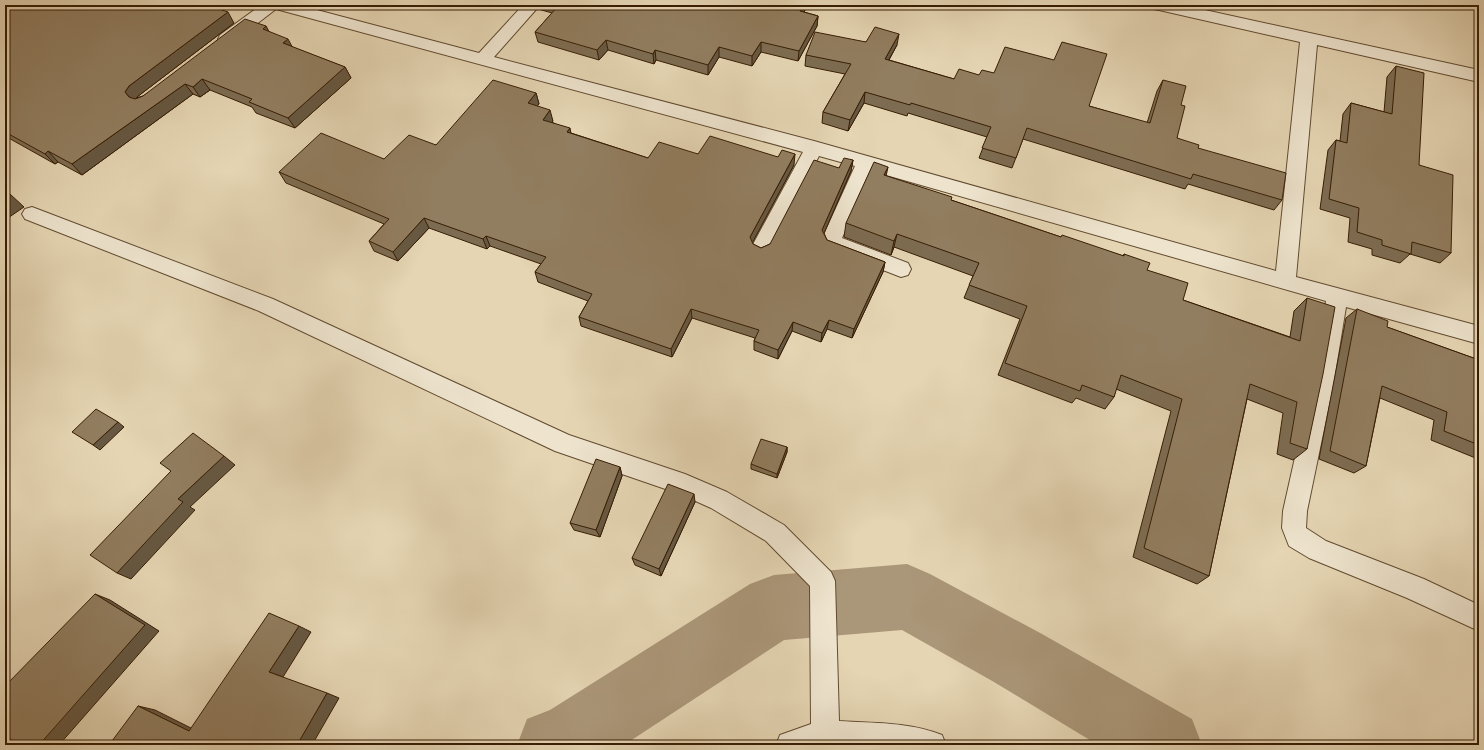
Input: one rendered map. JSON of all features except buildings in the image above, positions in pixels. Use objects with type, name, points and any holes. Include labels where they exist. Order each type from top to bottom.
[{"type":"street","points":[[214,48],[271,5]]},
{"type":"street","points":[[279,5],[814,148],[1284,282],[1479,335]]},
{"type":"street","points":[[482,60],[532,5]]},
{"type":"street","points":[[1159,5],[1479,76]]},
{"type":"street","points":[[1284,282],[1309,38]]},
{"type":"street","points":[[761,248],[814,148]]},
{"type":"street","points":[[866,163],[834,234],[832,239],[833,243],[901,269]]},
{"type":"street","points":[[32,214],[266,305],[563,444],[685,485],[719,500],[775,533],[822,581],[825,734]]},
{"type":"street","points":[[1337,296],[1322,386],[1295,511],[1294,528],[1298,538],[1318,550],[1416,588],[1479,618]]},
{"type":"street","points":[[790,745],[825,734],[893,738],[932,745]]},
{"type":"waterway","points":[[553,745],[575,735],[774,608],[907,597],[1018,658],[1166,745]]}]
